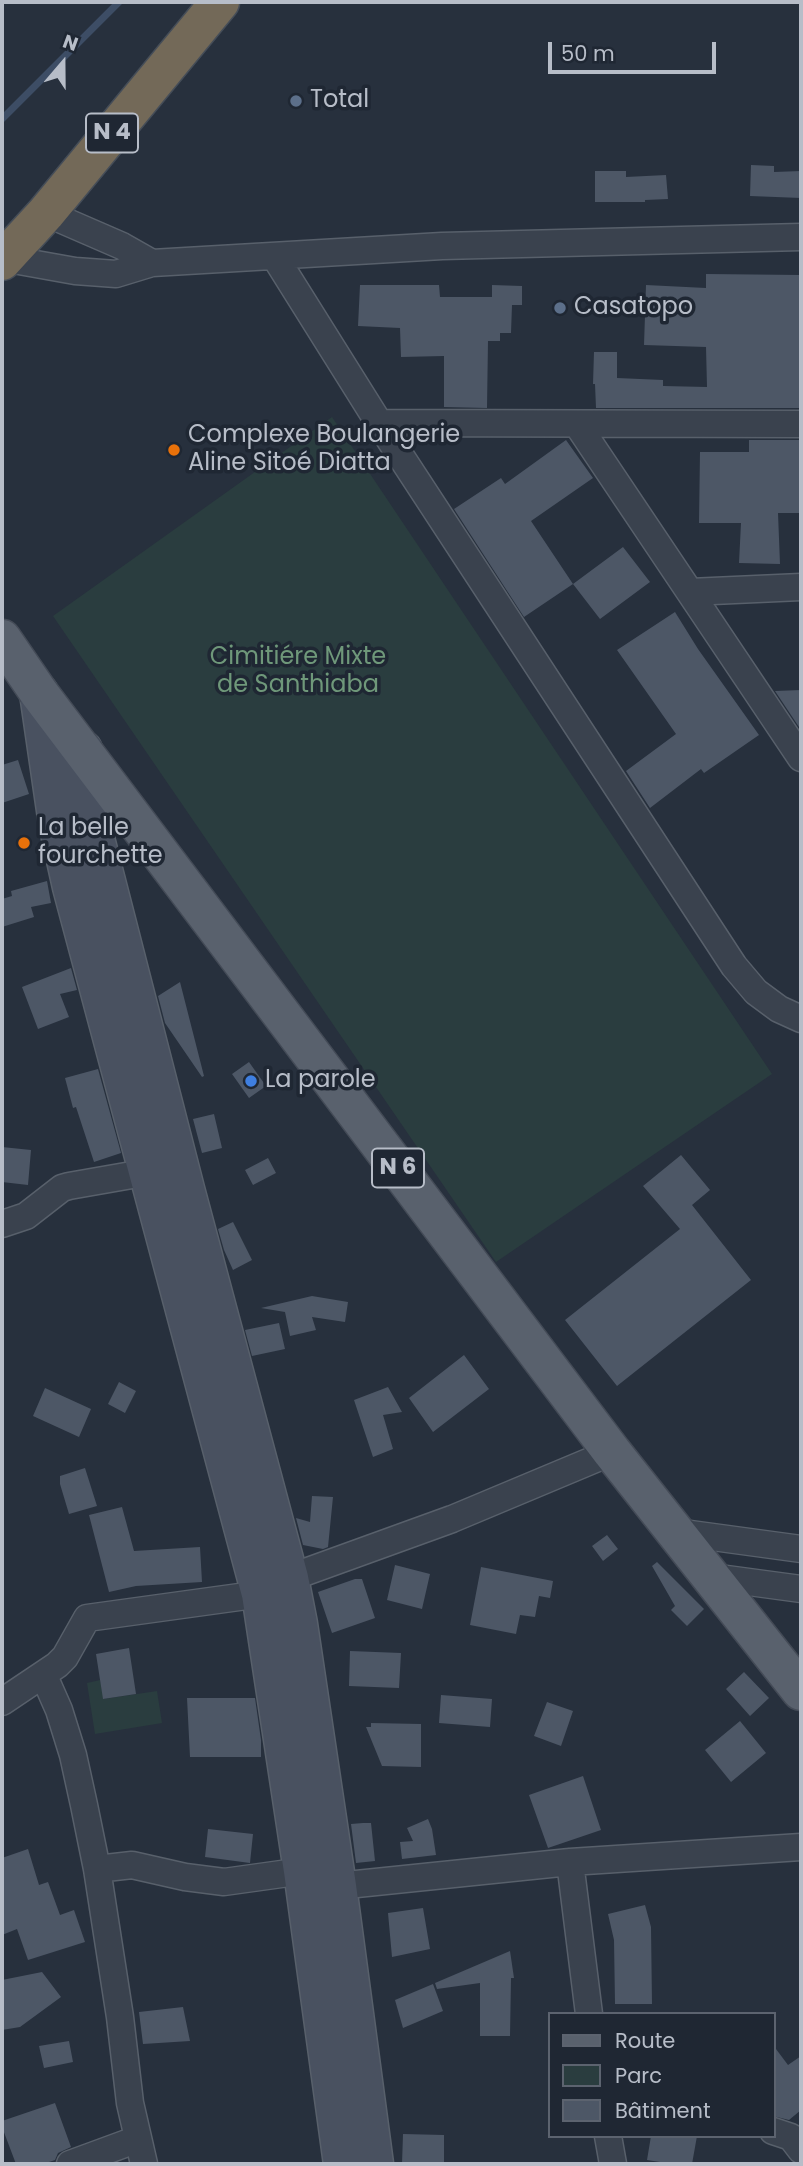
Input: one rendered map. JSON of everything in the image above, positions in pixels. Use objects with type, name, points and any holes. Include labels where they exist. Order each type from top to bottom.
[{"type":"highway","name":"N 4","points":[[3,259],[46,213],[220,2]]},
{"type":"main road","name":"N 6","points":[[2,639],[39,693],[612,1452],[801,1691]]},
{"type":"street","points":[[46,213],[122,246],[152,263]]},
{"type":"street","points":[[3,259],[75,271],[116,274],[152,263],[483,244],[801,237]]},
{"type":"street","points":[[275,257],[379,423],[734,966],[757,992],[779,1009],[801,1018]]},
{"type":"street","points":[[379,423],[801,424]]},
{"type":"street","points":[[577,424],[801,758]]},
{"type":"street","points":[[690,592],[801,587]]},
{"type":"street","points":[[39,693],[58,824],[72,887],[149,1172],[275,1586]]},
{"type":"street","points":[[83,750],[91,823],[185,1189],[275,1586],[320,1878],[374,2164]]},
{"type":"street","points":[[2,1224],[26,1216],[62,1188],[149,1172]]},
{"type":"street","points":[[2,1702],[44,1676],[65,1657],[84,1620],[90,1617],[275,1586],[452,1519],[612,1452]]},
{"type":"street","points":[[676,1532],[801,1549]]},
{"type":"street","points":[[712,1577],[801,1589]]},
{"type":"street","points":[[44,1676],[74,1755],[97,1869],[129,2092],[141,2151],[70,2164]]},
{"type":"street","points":[[97,1869],[132,1865],[194,1879],[224,1882],[801,1847]]},
{"type":"street","points":[[570,1862],[589,2012]]},
{"type":"street","points":[[320,1878],[343,2164]]},
{"type":"street","points":[[608,2138],[613,2164]]},
{"type":"green space","name":"Cimitiére Mixte de Santhiaba","points":[[332,417],[772,1074],[496,1262],[53,616]]},
{"type":"green space","points":[[100,1680],[104,1699],[157,1691],[162,1723],[95,1734],[87,1683]]},
{"type":"building","points":[[751,165],[774,166],[774,172],[801,171],[801,198],[750,196]]},
{"type":"building","points":[[595,171],[626,171],[626,177],[666,175],[668,199],[595,202]]},
{"type":"building","points":[[706,274],[801,275],[801,408],[596,408],[593,384],[594,352],[617,352],[617,378],[663,380],[663,386],[707,387],[706,347],[644,345],[646,285],[706,288]]},
{"type":"building","points":[[360,285],[439,285],[440,297],[492,297],[492,285],[522,286],[522,305],[512,305],[511,333],[500,333],[500,341],[488,341],[487,408],[444,407],[444,356],[401,357],[400,328],[358,326]]},
{"type":"building","points":[[566,440],[593,478],[531,521],[573,584],[524,617],[454,509],[501,478],[505,484]]},
{"type":"building","points":[[749,440],[801,440],[801,513],[778,513],[780,564],[739,563],[741,523],[699,523],[700,452],[749,452]]},
{"type":"building","points":[[623,547],[650,582],[600,619],[573,584]]},
{"type":"building","points":[[675,612],[759,735],[704,773],[701,769],[650,808],[626,771],[676,734],[617,650]]},
{"type":"building","points":[[801,690],[801,730],[775,691]]},
{"type":"building","points":[[18,760],[29,794],[2,803],[2,765]]},
{"type":"building","points":[[47,881],[51,903],[31,907],[34,917],[2,927],[2,899],[12,896],[11,891]]},
{"type":"building","points":[[71,968],[77,990],[60,994],[69,1017],[38,1029],[22,987]]},
{"type":"building","points":[[180,982],[204,1076],[202,1077],[165,1023],[158,996]]},
{"type":"building","points":[[249,1062],[266,1086],[249,1098],[232,1074]]},
{"type":"building","points":[[98,1069],[121,1153],[94,1162],[76,1107],[73,1108],[65,1078]]},
{"type":"building","points":[[214,1114],[222,1148],[202,1153],[193,1119]]},
{"type":"building","points":[[2,1147],[31,1150],[28,1185],[2,1182]]},
{"type":"building","points":[[681,1155],[710,1190],[692,1205],[751,1280],[617,1386],[565,1320],[680,1229],[643,1186]]},
{"type":"building","points":[[268,1158],[276,1173],[253,1185],[245,1170]]},
{"type":"building","points":[[233,1222],[252,1260],[233,1270],[218,1229]]},
{"type":"building","points":[[312,1296],[348,1302],[345,1322],[312,1317],[316,1330],[290,1336],[285,1312],[261,1308]]},
{"type":"building","points":[[279,1323],[285,1349],[252,1356],[245,1330]]},
{"type":"building","points":[[464,1355],[489,1389],[433,1432],[409,1398]]},
{"type":"building","points":[[119,1382],[136,1391],[125,1413],[108,1404]]},
{"type":"building","points":[[388,1387],[402,1412],[383,1415],[393,1449],[373,1457],[354,1400]]},
{"type":"building","points":[[45,1388],[91,1409],[79,1437],[33,1416]]},
{"type":"building","points":[[85,1468],[97,1506],[69,1514],[60,1476]]},
{"type":"building","points":[[312,1496],[333,1497],[328,1547],[323,1549],[303,1545],[296,1518],[310,1522]]},
{"type":"building","points":[[122,1507],[134,1551],[200,1547],[202,1582],[136,1586],[109,1592],[89,1515]]},
{"type":"building","points":[[607,1535],[618,1549],[603,1561],[592,1546]]},
{"type":"building","points":[[657,1562],[704,1609],[687,1626],[671,1610],[675,1606],[652,1566]]},
{"type":"building","points":[[395,1565],[430,1574],[422,1609],[387,1600]]},
{"type":"building","points":[[481,1567],[553,1581],[550,1598],[539,1596],[535,1617],[520,1615],[516,1634],[470,1625]]},
{"type":"building","points":[[362,1579],[375,1618],[332,1633],[318,1592]]},
{"type":"building","points":[[129,1648],[136,1694],[103,1699],[96,1654]]},
{"type":"building","points":[[350,1651],[401,1653],[399,1688],[349,1686]]},
{"type":"building","points":[[744,1672],[769,1698],[750,1716],[726,1689]]},
{"type":"building","points":[[441,1695],[492,1699],[490,1727],[439,1723]]},
{"type":"building","points":[[187,1698],[255,1698],[261,1757],[190,1757]]},
{"type":"building","points":[[547,1702],[573,1711],[561,1746],[534,1736]]},
{"type":"building","points":[[740,1721],[766,1753],[731,1782],[705,1750]]},
{"type":"building","points":[[371,1723],[421,1724],[421,1767],[382,1766],[366,1727],[371,1727]]},
{"type":"building","points":[[583,1776],[601,1830],[548,1848],[529,1795]]},
{"type":"building","points":[[428,1819],[436,1855],[402,1859],[400,1842],[413,1841],[407,1828]]},
{"type":"building","points":[[371,1823],[375,1861],[356,1863],[351,1824]]},
{"type":"building","points":[[208,1829],[253,1834],[250,1863],[205,1857]]},
{"type":"building","points":[[28,1849],[39,1885],[48,1882],[60,1915],[74,1910],[85,1942],[28,1960],[17,1929],[2,1935],[2,1858]]},
{"type":"building","points":[[645,1905],[651,1927],[652,2004],[615,2004],[614,1940],[608,1914]]},
{"type":"building","points":[[423,1908],[430,1949],[392,1957],[388,1913]]},
{"type":"building","points":[[510,1951],[514,1978],[511,1978],[510,2036],[480,2036],[480,1983],[437,1989],[435,1983]]},
{"type":"building","points":[[42,1972],[61,1997],[20,2027],[2,2030],[2,1980]]},
{"type":"building","points":[[433,1984],[443,2011],[403,2028],[395,2000]]},
{"type":"building","points":[[183,2007],[190,2041],[143,2044],[139,2012]]},
{"type":"building","points":[[69,2041],[73,2062],[44,2068],[39,2046]]},
{"type":"building","points":[[775,2048],[788,2065],[801,2056],[801,2110],[789,2120],[775,2116]]},
{"type":"building","points":[[55,2103],[71,2147],[58,2153],[55,2160],[43,2164],[16,2164],[2,2121]]},
{"type":"building","points":[[403,2134],[444,2135],[444,2164],[402,2164]]},
{"type":"building","points":[[651,2138],[697,2138],[692,2164],[647,2160]]},
{"type":"waterway","points":[[2,119],[119,2]]},
{"type":"place","name":"Total","points":[[296,101]]},
{"type":"place","name":"Casatopo","points":[[560,308]]},
{"type":"place","name":"Complexe Boulangerie Aline Sitoé Diatta","points":[[174,450]]},
{"type":"place","name":"La belle fourchette","points":[[24,843]]},
{"type":"place","name":"La parole","points":[[251,1081]]}]
